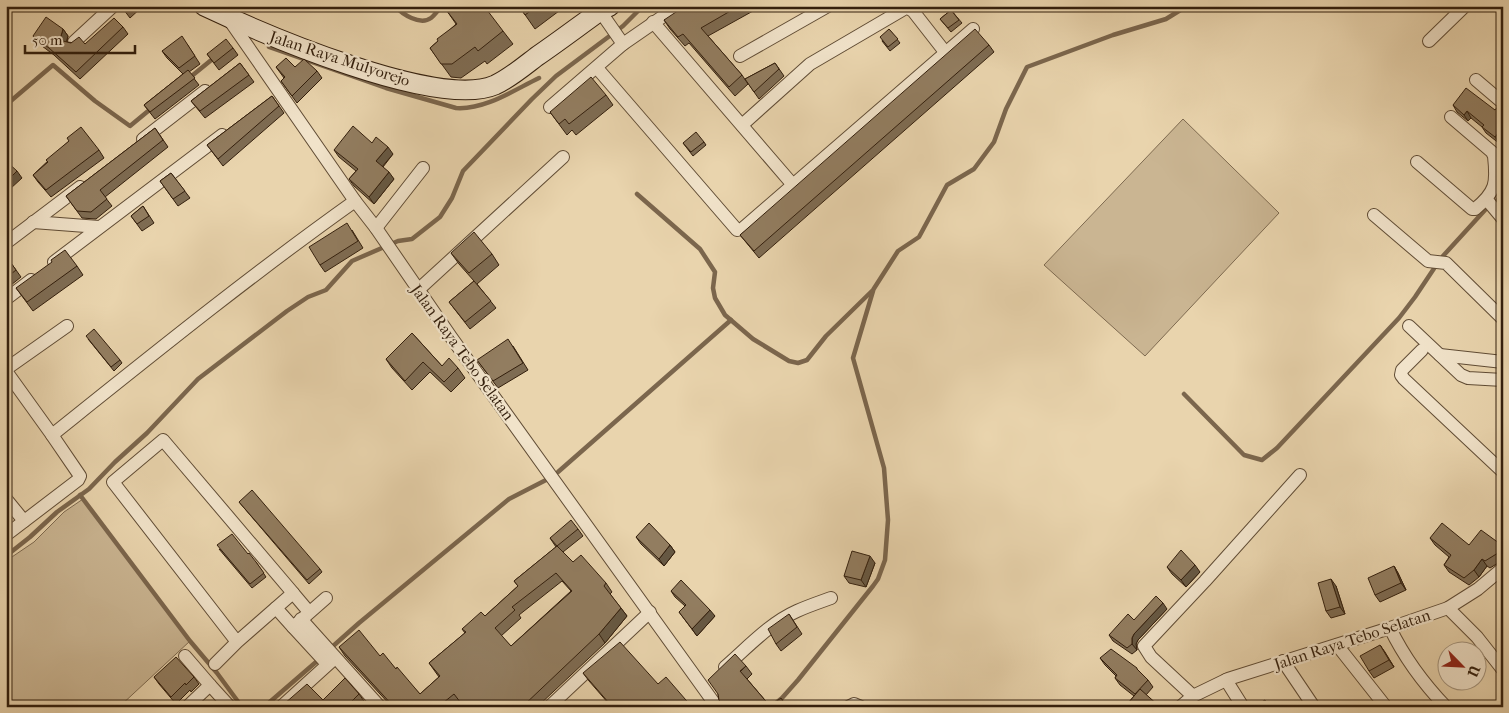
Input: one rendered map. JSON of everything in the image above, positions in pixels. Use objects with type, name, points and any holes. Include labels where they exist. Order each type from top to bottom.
[{"type":"main road","name":"Jalan Raya Tebo Selatan","points":[[204,6],[227,17]]},
{"type":"main road","name":"Jalan Raya Mulyorejo","points":[[227,17],[283,41],[395,79],[460,90],[494,85],[607,14]]},
{"type":"street","points":[[74,42],[113,6]]},
{"type":"street","points":[[550,107],[596,68],[620,41],[678,6]]},
{"type":"street","points":[[740,56],[828,6]]},
{"type":"street","points":[[1429,41],[1465,6]]},
{"type":"street","points":[[742,124],[810,64],[904,9],[908,8],[913,11],[945,52]]},
{"type":"street","points":[[607,14],[620,41]]},
{"type":"street","name":"Jalan Raya Tebo Selatan","points":[[227,17],[249,57],[275,95],[379,232],[418,290],[650,612],[710,681],[717,707]]},
{"type":"street","points":[[653,22],[793,185]]},
{"type":"street","points":[[596,68],[737,230],[742,229],[973,29]]},
{"type":"street","points":[[1476,80],[1503,103]]},
{"type":"street","points":[[136,144],[214,84]]},
{"type":"street","points":[[1416,162],[1468,208],[1474,209],[1487,200],[1494,188],[1494,156],[1492,152],[1451,117]]},
{"type":"street","points":[[6,299],[231,128]]},
{"type":"street","points":[[418,290],[563,157]]},
{"type":"street","points":[[379,232],[423,168]]},
{"type":"street","points":[[6,243],[89,180]]},
{"type":"street","points":[[1487,200],[1503,219]]},
{"type":"street","points":[[52,435],[238,287],[355,201]]},
{"type":"street","points":[[1374,215],[1428,261],[1446,263],[1503,319]]},
{"type":"street","points":[[33,222],[99,228]]},
{"type":"street","points":[[6,535],[78,480],[80,476],[6,370],[67,326]]},
{"type":"street","points":[[1409,326],[1440,355],[1461,374],[1468,378],[1502,380],[1502,362],[1440,355]]},
{"type":"street","points":[[1422,350],[1402,370],[1401,375],[1503,472]]},
{"type":"street","points":[[237,642],[112,482],[163,440],[293,593],[301,619],[331,661],[375,705]]},
{"type":"street","points":[[1193,696],[1151,657],[1144,646],[1300,475]]},
{"type":"street","points":[[6,499],[24,521]]},
{"type":"street","name":"Jalan Raya Tebo Selatan","points":[[1180,707],[1193,696],[1226,680],[1448,608],[1478,589],[1503,568]]},
{"type":"street","points":[[215,664],[293,593]]},
{"type":"street","points":[[301,619],[326,598]]},
{"type":"street","points":[[710,681],[764,632],[782,619],[796,611],[831,598]]},
{"type":"street","points":[[276,608],[301,619]]},
{"type":"street","points":[[1448,608],[1501,665]]},
{"type":"street","points":[[549,707],[650,612]]},
{"type":"street","points":[[1390,628],[1400,648],[1422,679],[1446,707]]},
{"type":"street","points":[[1337,644],[1386,707]]},
{"type":"street","points":[[186,656],[230,707]]},
{"type":"street","points":[[281,707],[331,661]]},
{"type":"street","points":[[1283,662],[1314,707]]},
{"type":"street","points":[[1226,680],[1243,707]]},
{"type":"street","points":[[187,707],[210,685]]},
{"type":"street","points":[[848,707],[854,704],[861,707]]},
{"type":"shaded area","points":[[1183,119],[1279,213],[1145,356],[1044,265]]},
{"type":"shaded area","points":[[83,499],[190,641],[119,707],[6,707],[6,561],[34,542],[64,512]]},
{"type":"building","points":[[122,6],[130,6],[125,11]]},
{"type":"building","points":[[453,6],[484,6],[503,31],[478,51],[475,47],[452,64],[441,64],[430,48],[438,41],[437,39],[457,24],[447,11]]},
{"type":"building","points":[[519,6],[537,6],[525,15]]},
{"type":"building","points":[[685,6],[692,6],[694,9],[700,6],[739,6],[701,28],[742,75],[729,87],[683,34],[678,37],[664,20]]},
{"type":"building","points":[[951,10],[959,20],[948,28],[940,19]]},
{"type":"building","points":[[46,17],[63,29],[61,36],[63,41],[71,43],[79,37],[85,44],[114,18],[123,27],[76,72],[33,36]]},
{"type":"building","points":[[889,29],[898,39],[888,47],[880,37]]},
{"type":"building","points":[[975,29],[989,45],[754,251],[740,235]]},
{"type":"building","points":[[182,36],[195,56],[179,68],[162,51]]},
{"type":"building","points":[[226,39],[233,48],[214,63],[207,54]]},
{"type":"building","points":[[286,58],[295,67],[304,59],[317,71],[292,96],[281,81],[285,77],[276,67]]},
{"type":"building","points":[[240,63],[249,75],[200,111],[191,101]]},
{"type":"building","points":[[775,63],[779,69],[754,92],[745,79]]},
{"type":"building","points":[[188,70],[195,78],[150,112],[144,105]]},
{"type":"building","points":[[591,77],[606,95],[569,124],[565,119],[559,124],[550,112]]},
{"type":"building","points":[[1466,88],[1495,110],[1499,105],[1503,107],[1503,127],[1495,137],[1482,127],[1484,125],[1467,111],[1464,115],[1453,105]]},
{"type":"building","points":[[272,96],[279,106],[218,159],[207,145]]},
{"type":"building","points":[[353,126],[372,143],[376,137],[388,147],[376,161],[389,172],[369,197],[349,179],[358,169],[334,150]]},
{"type":"building","points":[[81,127],[99,150],[46,190],[33,175],[48,162],[46,160],[69,141],[67,138]]},
{"type":"building","points":[[155,128],[163,140],[100,190],[107,199],[91,212],[77,211],[66,196]]},
{"type":"building","points":[[696,132],[704,142],[691,152],[683,143]]},
{"type":"building","points":[[6,161],[17,171],[6,182]]},
{"type":"building","points":[[171,173],[185,191],[173,199],[160,181]]},
{"type":"building","points":[[143,206],[149,216],[137,224],[131,216]]},
{"type":"building","points":[[347,223],[358,241],[320,265],[309,247]]},
{"type":"building","points":[[474,232],[492,254],[469,273],[451,253]]},
{"type":"building","points":[[65,250],[77,266],[27,302],[16,288],[52,262],[51,260]]},
{"type":"building","points":[[11,263],[16,270],[6,278],[6,267]]},
{"type":"building","points":[[474,281],[491,301],[465,322],[449,302]]},
{"type":"building","points":[[94,329],[120,360],[111,367],[86,336]]},
{"type":"building","points":[[412,333],[442,366],[449,358],[458,368],[444,382],[423,362],[405,381],[386,359]]},
{"type":"building","points":[[508,339],[523,363],[493,381],[477,360]]},
{"type":"building","points":[[252,490],[320,569],[307,580],[239,502]]},
{"type":"building","points":[[571,520],[578,529],[557,546],[550,538]]},
{"type":"building","points":[[649,523],[670,545],[659,559],[636,537]]},
{"type":"building","points":[[1442,523],[1469,545],[1481,530],[1503,546],[1498,553],[1485,561],[1482,559],[1474,570],[1464,578],[1444,565],[1451,555],[1430,538]]},
{"type":"building","points":[[232,534],[264,573],[250,584],[217,545]]},
{"type":"building","points":[[557,546],[573,562],[581,555],[606,583],[604,586],[621,608],[599,634],[522,707],[464,707],[454,694],[438,707],[394,707],[339,647],[359,630],[380,656],[383,653],[420,694],[440,676],[429,663],[466,632],[462,629],[481,612],[485,616],[518,586],[514,581]],"holes":[[[556,573],[572,591],[511,646],[495,628],[515,610],[512,607]]]},
{"type":"building","points":[[1181,550],[1195,565],[1181,580],[1167,567]]},
{"type":"building","points":[[852,551],[870,556],[861,580],[844,576]]},
{"type":"building","points":[[1394,566],[1401,583],[1375,595],[1368,578]]},
{"type":"building","points":[[1331,579],[1340,607],[1326,611],[1318,583]]},
{"type":"building","points":[[681,580],[710,610],[692,629],[679,612],[686,605],[671,591]]},
{"type":"building","points":[[1503,580],[1503,592],[1497,586]]},
{"type":"building","points":[[1156,596],[1163,603],[1134,634],[1132,644],[1127,648],[1109,635],[1128,614],[1134,620]]},
{"type":"building","points":[[789,614],[797,627],[776,644],[768,629]]},
{"type":"building","points":[[620,642],[658,684],[666,677],[692,707],[605,707],[609,703],[583,673]]},
{"type":"building","points":[[1380,645],[1389,660],[1369,671],[1360,656]]},
{"type":"building","points":[[1111,649],[1137,668],[1148,680],[1135,694],[1115,678],[1117,675],[1100,658]]},
{"type":"building","points":[[735,654],[746,666],[740,671],[770,706],[781,698],[787,707],[725,707],[708,680]]},
{"type":"building","points":[[176,657],[194,677],[171,697],[154,677]]},
{"type":"building","points":[[345,678],[359,694],[346,707],[287,707],[284,704],[307,684],[323,700]]},
{"type":"building","points":[[1140,689],[1159,706],[1134,707],[1129,702]]},
{"type":"building","points":[[1265,700],[1269,707],[1253,707]]},
{"type":"building","points":[[1223,702],[1226,707],[1214,707]]},
{"type":"waterway","points":[[395,6],[412,18],[422,21],[431,18],[442,6]]},
{"type":"waterway","points":[[6,556],[57,512],[89,489],[147,433],[198,379],[287,311],[308,297],[326,290],[352,261],[398,241],[412,239],[440,217],[452,198],[463,171],[532,99],[556,76],[623,26],[643,6]]},
{"type":"waterway","points":[[637,194],[700,249],[715,272],[713,288],[715,298],[725,315],[753,339],[789,361],[798,363],[807,360],[826,336],[873,290],[898,251],[919,237],[947,185],[974,169],[994,142],[1006,109],[1027,67],[1113,35],[1166,19],[1187,6]]},
{"type":"waterway","points":[[269,47],[386,88],[456,108],[467,108],[488,103],[539,78]]},
{"type":"waterway","points":[[188,79],[215,57]]},
{"type":"waterway","points":[[6,105],[53,65],[95,101],[130,126],[153,107]]},
{"type":"waterway","points":[[1503,147],[1500,151],[1503,168]]},
{"type":"waterway","points":[[1498,200],[1503,189]]},
{"type":"waterway","points":[[1443,256],[1485,210]]},
{"type":"waterway","points":[[1184,394],[1244,455],[1262,460],[1277,448],[1399,318],[1435,267]]},
{"type":"waterway","points":[[771,707],[798,680],[873,586],[878,579],[885,560],[888,520],[884,468],[853,358],[873,291]]},
{"type":"waterway","points":[[558,472],[731,320]]},
{"type":"waterway","points":[[332,647],[509,499],[546,480]]},
{"type":"waterway","points":[[80,495],[242,707]]},
{"type":"waterway","points":[[264,707],[316,662]]}]
